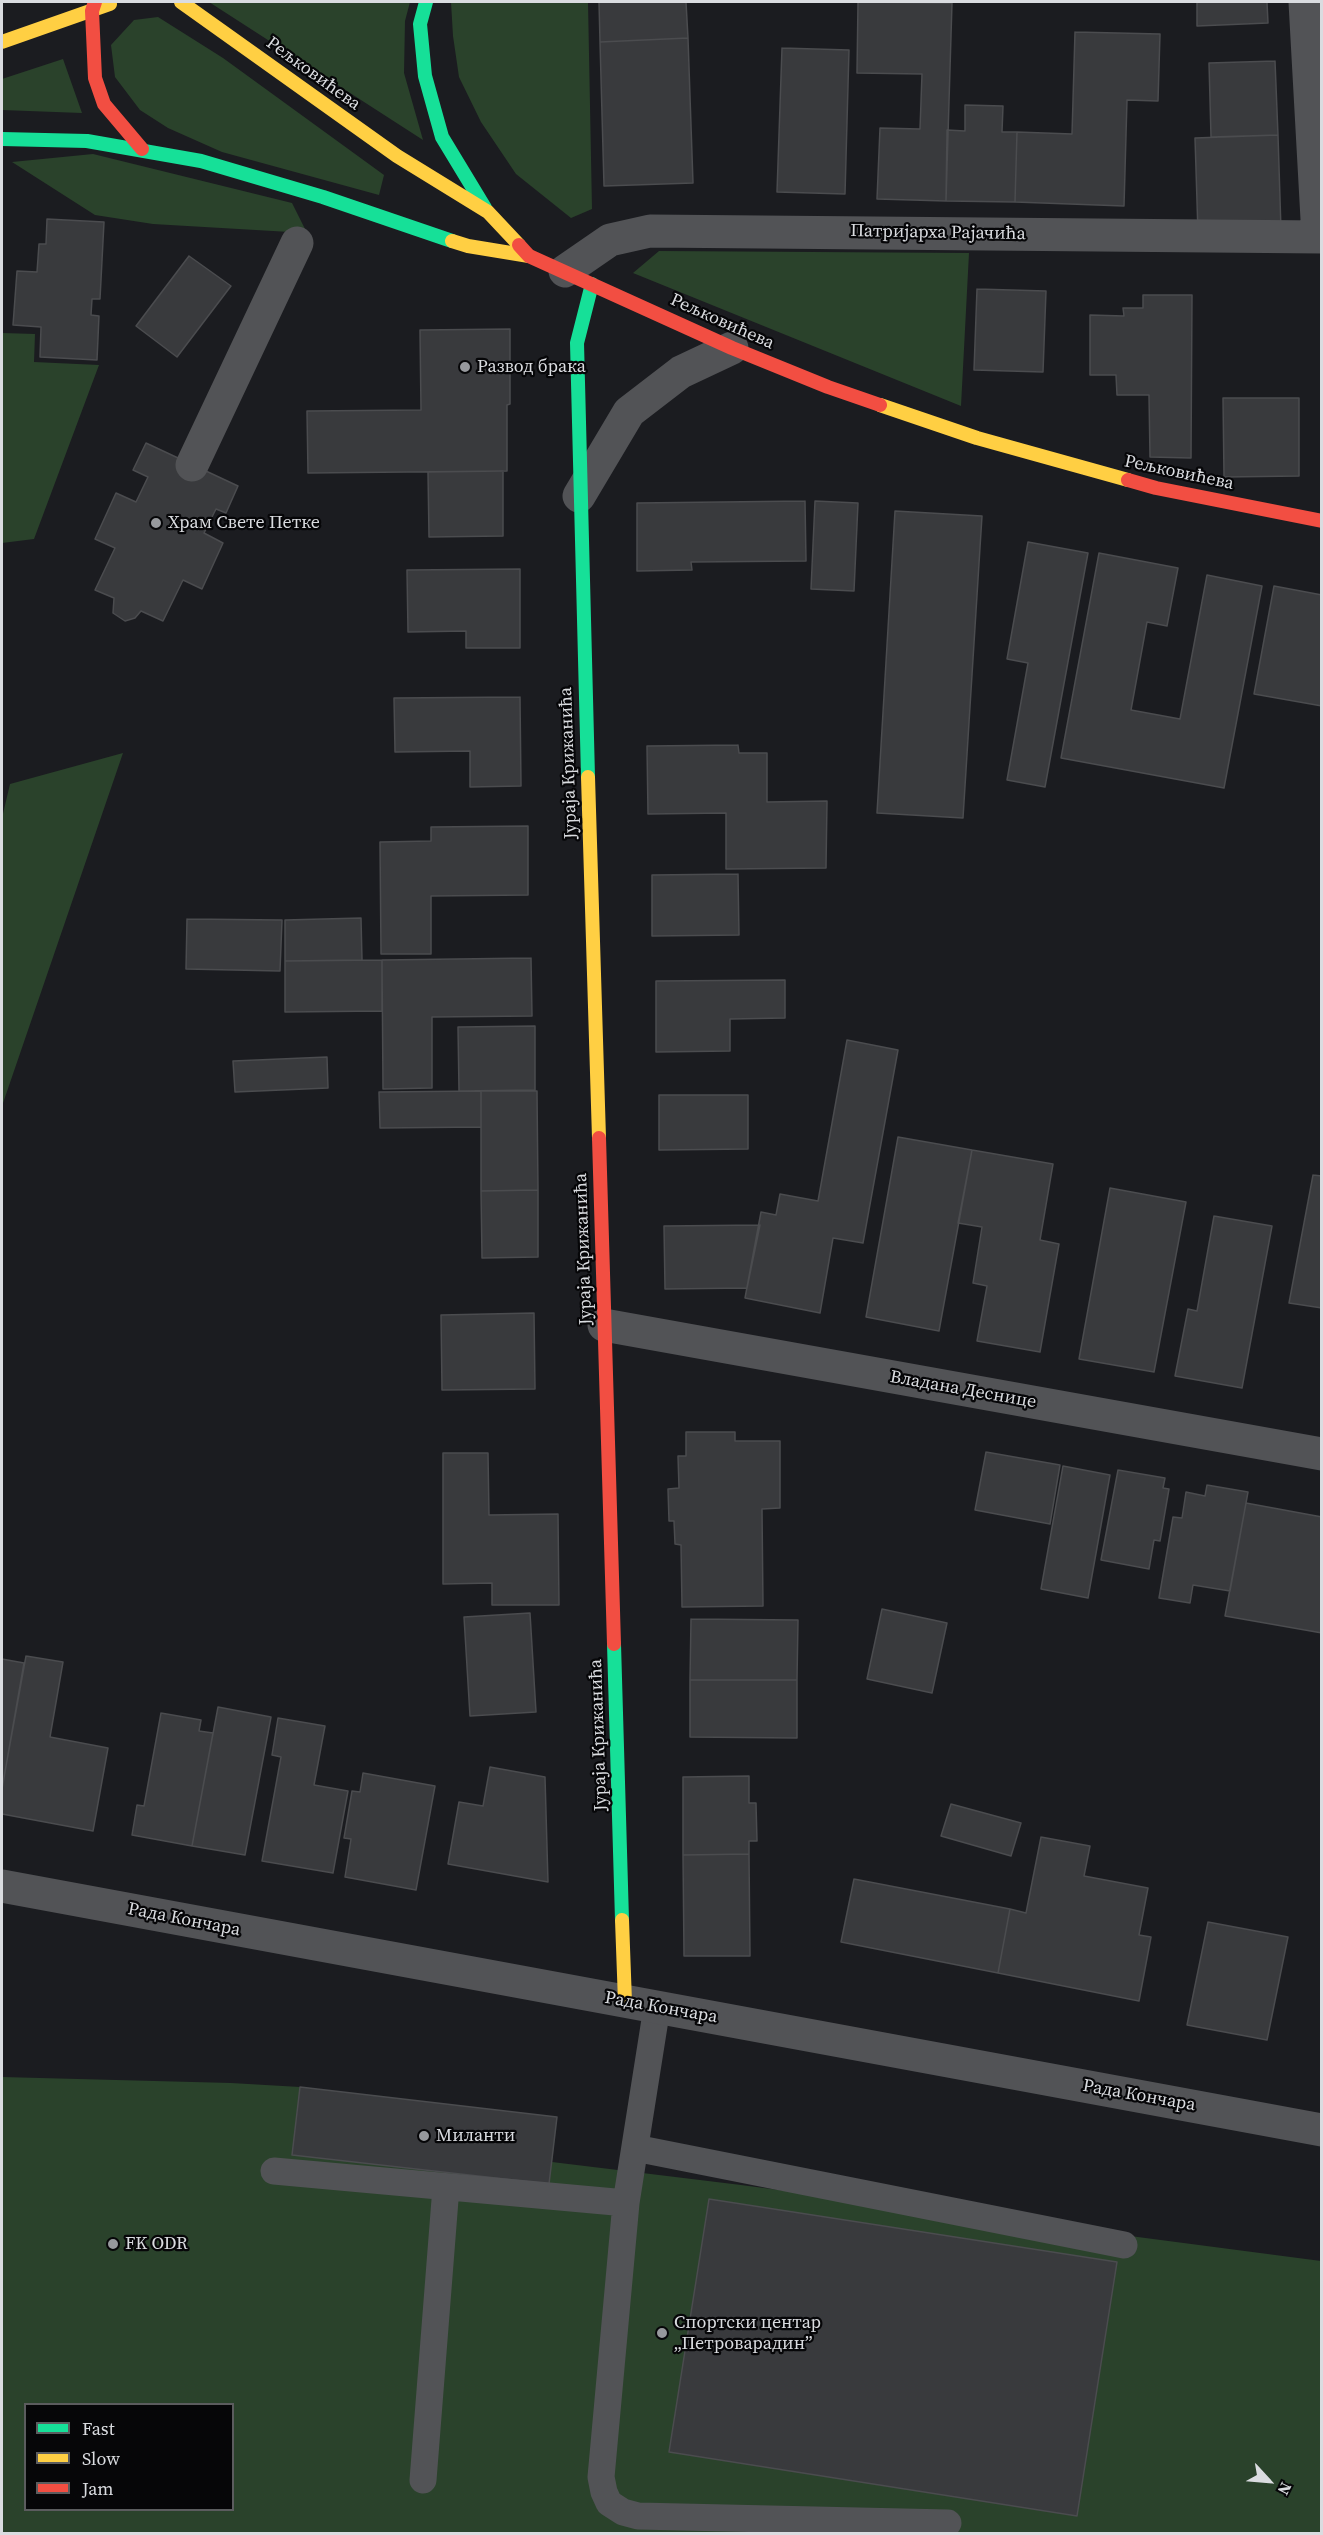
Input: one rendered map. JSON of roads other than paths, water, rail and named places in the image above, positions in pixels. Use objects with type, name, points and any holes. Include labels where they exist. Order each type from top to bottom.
[{"type":"main road","points":[[2,42],[94,6],[115,2]]},
{"type":"main road","name":"Рељковићева","points":[[181,2],[205,16],[397,156],[488,212],[529,256],[732,348],[890,409],[1026,454],[1155,488],[1322,521]]},
{"type":"main road","points":[[426,2],[420,24],[425,76],[442,138],[488,212]]},
{"type":"main road","points":[[94,6],[92,45],[95,78],[104,104],[142,149]]},
{"type":"main road","points":[[2,139],[87,141],[201,161],[323,197],[468,246],[529,256]]},
{"type":"main road","name":"Јураја Крижанића","points":[[578,278],[583,313],[577,344],[579,496],[625,2002]]},
{"type":"street","points":[[1305,2],[1320,237]]},
{"type":"street","name":"Патријарха Рајачића","points":[[578,278],[610,240],[650,231],[1320,237]]},
{"type":"street","points":[[192,465],[297,243]]},
{"type":"street","points":[[579,496],[629,412],[681,372],[732,348]]},
{"type":"street","name":"Владана Деснице","points":[[604,1325],[1322,1454]]},
{"type":"street","name":"Рада Кончара","points":[[2,1886],[1322,2130]]},
{"type":"lane","points":[[657,2007],[626,2203],[601,2477],[609,2503],[623,2512],[638,2516],[948,2523]]},
{"type":"lane","points":[[634,2148],[1124,2246]]},
{"type":"lane","points":[[274,2171],[626,2203]]},
{"type":"lane","points":[[423,2480],[446,2187]]},
{"type":"place","name":"Развод брака","points":[[465,367]]},
{"type":"place","name":"Храм Свете Петке","points":[[156,523]]},
{"type":"place","name":"Миланти","points":[[424,2136]]},
{"type":"place","name":"FK ODR","points":[[113,2244]]},
{"type":"place","name":"Спортски центар „Петроварадин”","points":[[662,2333]]}]
